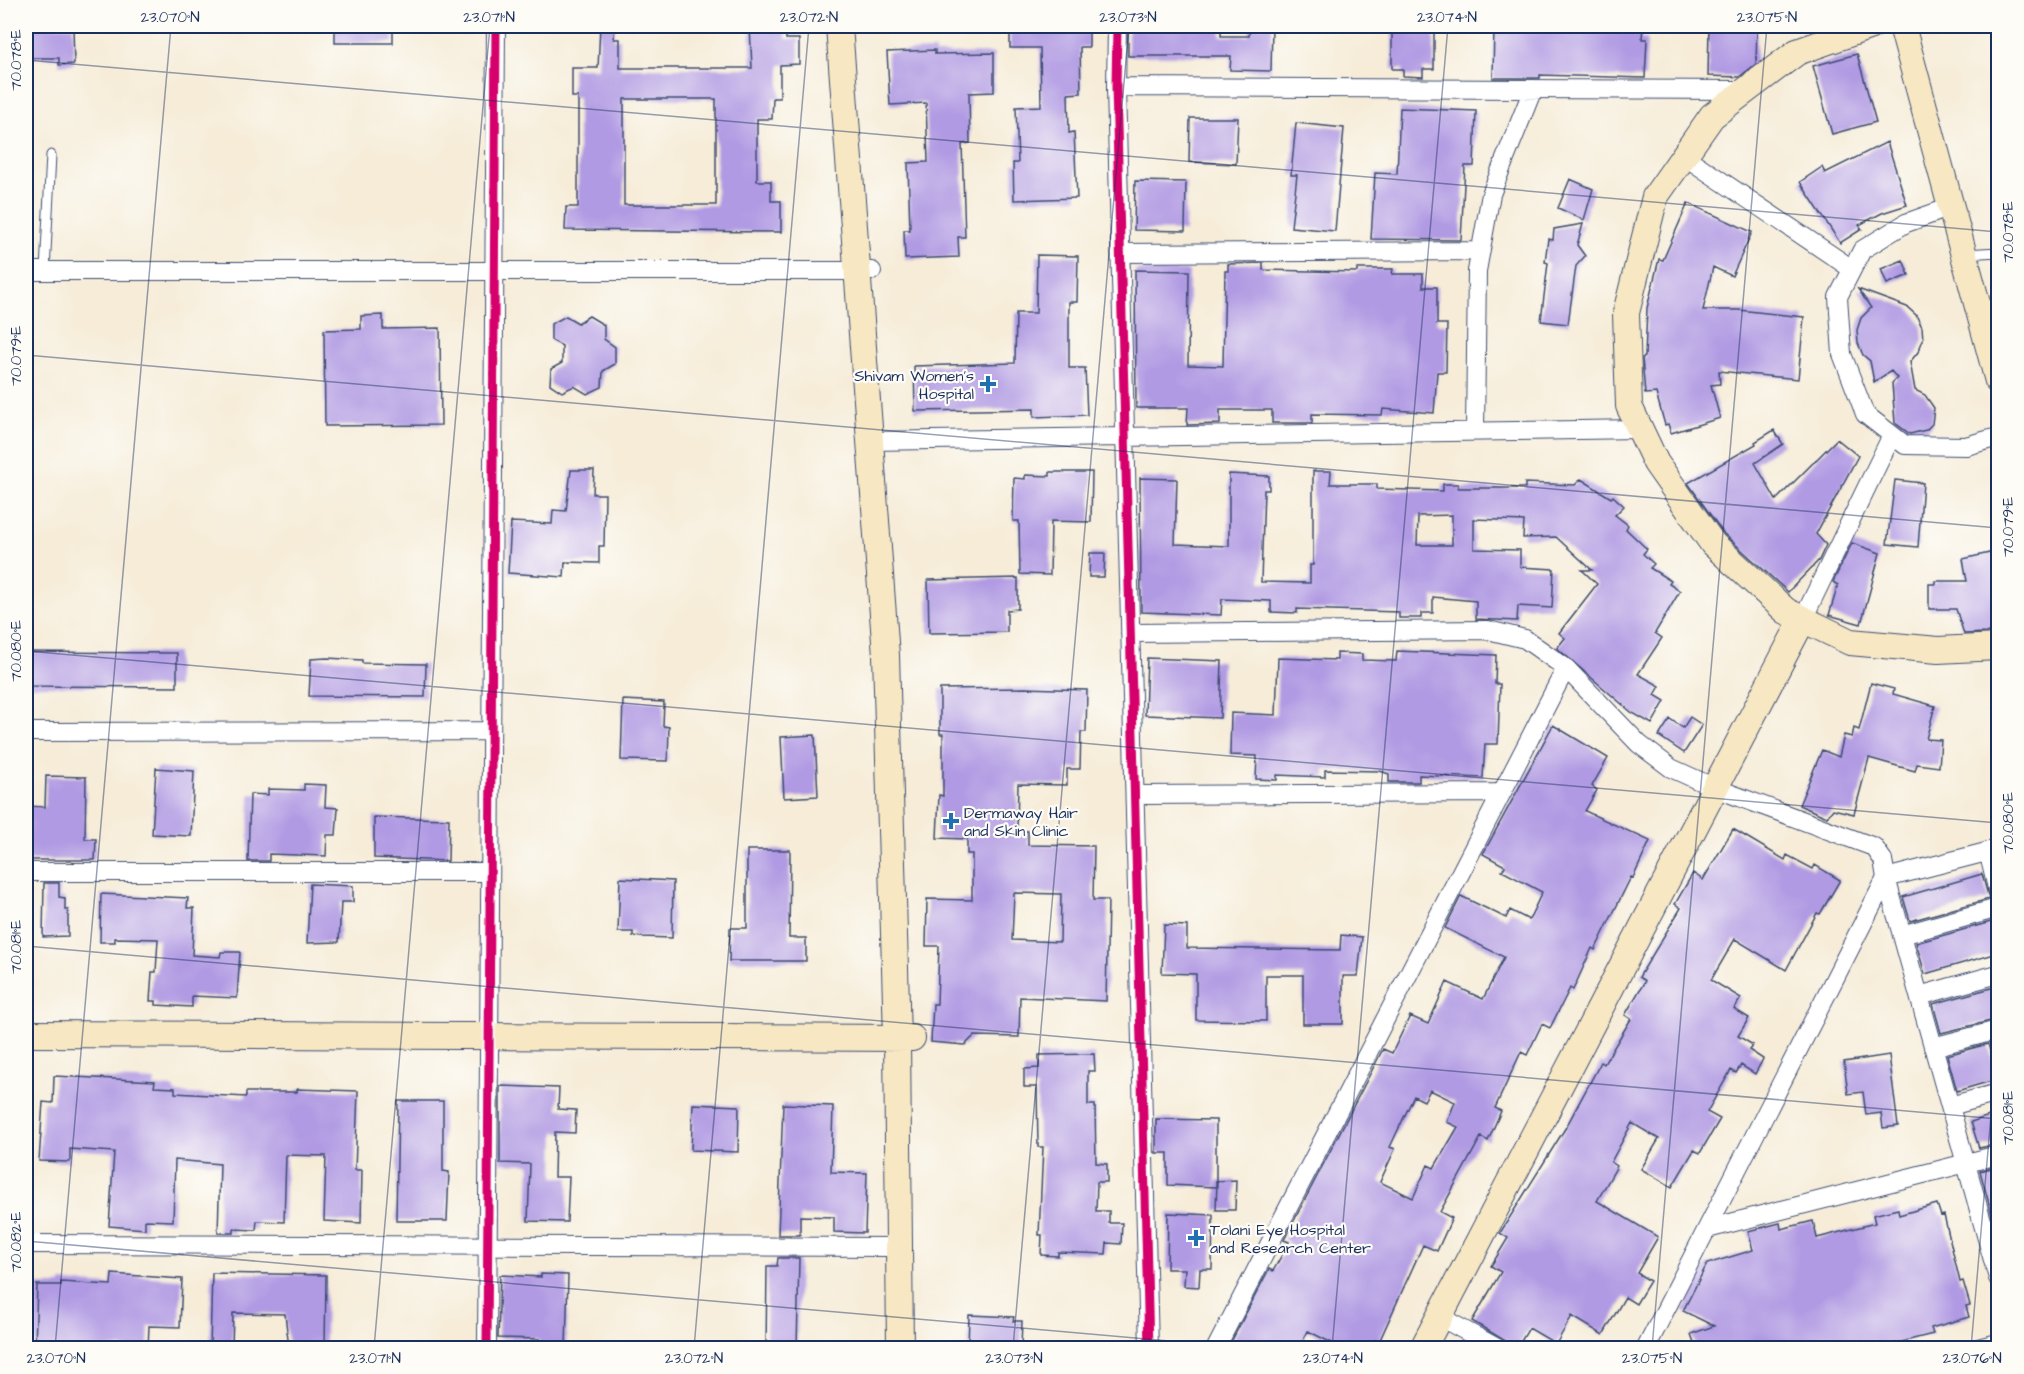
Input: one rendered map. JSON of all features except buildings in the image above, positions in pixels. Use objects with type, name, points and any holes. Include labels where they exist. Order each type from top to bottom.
[{"type":"street","points":[[487,1348],[496,26]]},
{"type":"street","points":[[839,26],[865,271],[878,441],[905,1038],[914,1348]]},
{"type":"street","points":[[855,26],[865,271]]},
{"type":"street","points":[[1118,26],[1116,87],[1149,1348]]},
{"type":"street","points":[[1870,26],[1797,52],[1712,116],[1655,197],[1626,313],[1629,406],[1656,463],[1713,544],[1786,611],[1850,642],[1938,650],[1998,647]]},
{"type":"street","points":[[1902,26],[1964,254],[1992,336],[1998,381]]},
{"type":"street","points":[[1116,87],[1746,90]]},
{"type":"street","points":[[1475,431],[1477,271],[1491,194],[1533,89]]},
{"type":"street","points":[[1684,156],[1852,269]]},
{"type":"street","points":[[1951,207],[1906,223],[1862,250],[1838,297],[1842,354],[1865,414],[1905,445],[1966,446],[1998,437]]},
{"type":"street","points":[[1120,253],[1481,251]]},
{"type":"street","points":[[26,271],[865,271]]},
{"type":"street","points":[[878,441],[1640,429]]},
{"type":"street","points":[[1423,1348],[1803,619],[1892,435]]},
{"type":"street","points":[[1130,633],[1488,630],[1525,639],[1566,668],[1639,744],[1671,768],[1715,788],[1874,847],[1883,860],[1886,878],[1966,1164],[1990,1218],[1998,1276]]},
{"type":"street","points":[[1216,1348],[1566,668]]},
{"type":"street","points":[[26,732],[491,731]]},
{"type":"street","points":[[1134,795],[1502,793]]},
{"type":"street","points":[[1646,1348],[1886,878],[1993,850],[1998,892]]},
{"type":"street","points":[[26,872],[490,872]]},
{"type":"street","points":[[1902,935],[1998,908]]},
{"type":"street","points":[[1919,996],[1998,974]]},
{"type":"street","points":[[1934,1047],[1998,1030]]},
{"type":"street","points":[[26,1034],[905,1038]]},
{"type":"street","points":[[900,1348],[899,1247],[905,1038]]},
{"type":"street","points":[[1950,1106],[1998,1093]]},
{"type":"street","points":[[1707,1229],[1998,1155]]},
{"type":"street","points":[[26,1245],[899,1247]]},
{"type":"street","points":[[1440,1317],[1497,1348]]},
{"type":"street","points":[[1978,1348],[1998,1343]]},
{"type":"lane","points":[[45,271],[51,155]]},
{"type":"lane","points":[[1964,254],[1998,252]]},
{"type":"cycle path","points":[[487,1348],[496,26]]},
{"type":"cycle path","points":[[1117,26],[1116,87],[1149,1348]]},
{"type":"place","name":"Shivam Women's Hospital","points":[[988,384]]},
{"type":"place","name":"Dermaway Hair and Skin Clinic","points":[[951,821]]},
{"type":"place","name":"Tolani Eye Hospital and Research Center","points":[[1196,1238]]}]
